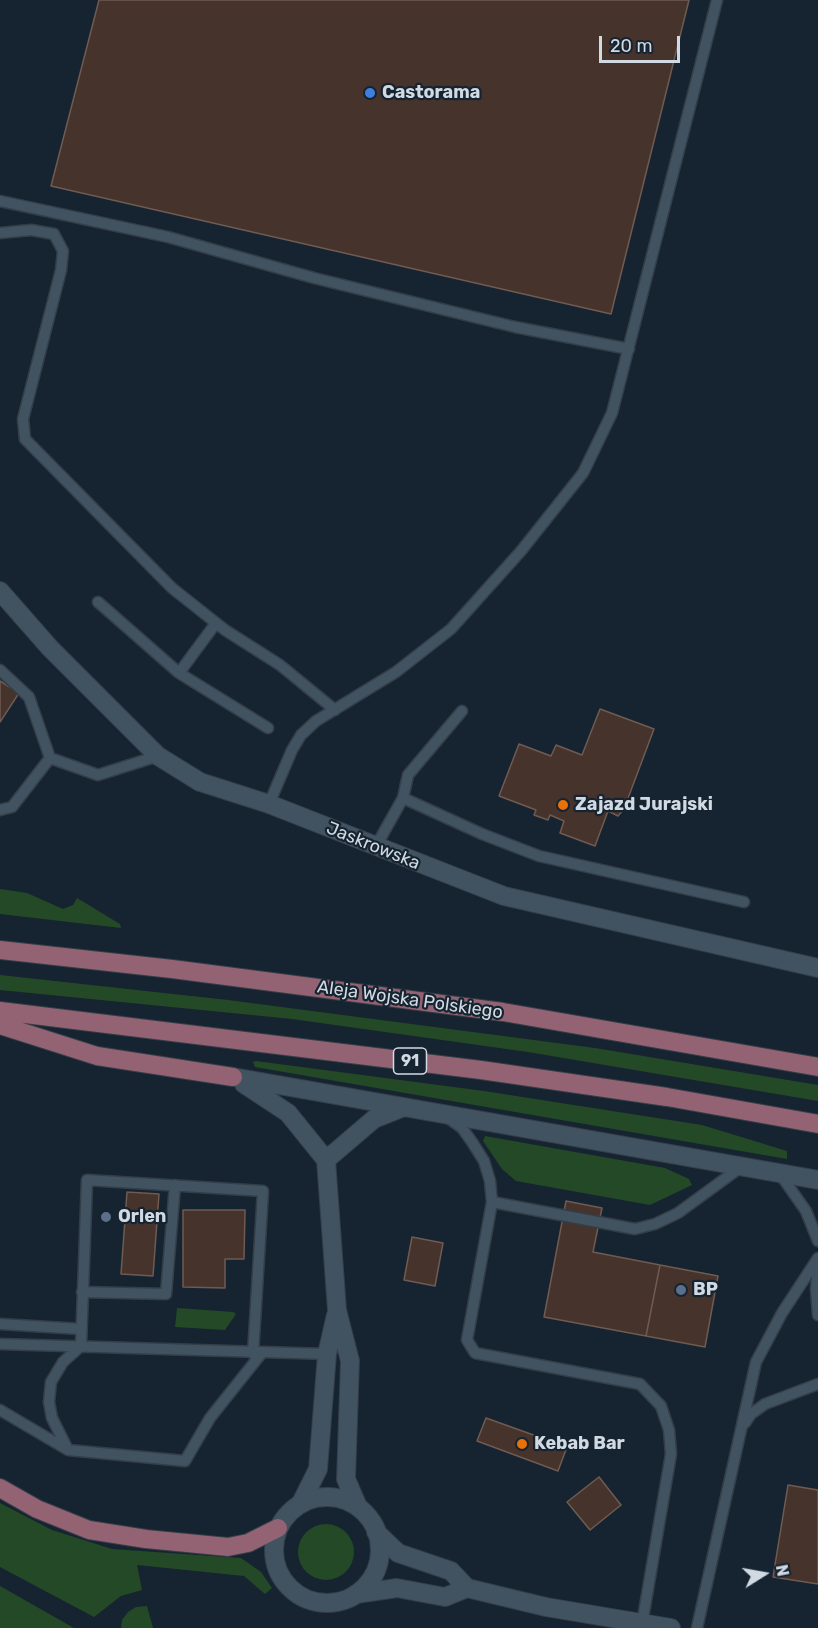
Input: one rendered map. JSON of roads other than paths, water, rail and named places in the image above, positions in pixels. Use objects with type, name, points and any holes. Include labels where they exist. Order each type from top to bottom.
[{"type":"main road","name":"Aleja Wojska Polskiego","points":[[0,950],[172,969],[503,1012],[818,1067]]},
{"type":"main road","name":"91","points":[[0,1011],[481,1070],[667,1097],[818,1124]]},
{"type":"main road","points":[[0,1025],[97,1056],[233,1077]]},
{"type":"main road","points":[[0,1488],[37,1509],[89,1530],[136,1538],[228,1547],[248,1543],[278,1528]]},
{"type":"street","name":"Jaskrowska","points":[[0,591],[50,648],[158,756],[200,782],[269,804],[477,888],[530,904],[818,968]]},
{"type":"street","points":[[233,1077],[818,1180]]},
{"type":"street","points":[[233,1077],[279,1105],[326,1160],[337,1310],[350,1361],[346,1479],[358,1507]]},
{"type":"street","points":[[326,1160],[374,1119],[404,1107]]},
{"type":"street","points":[[337,1310],[327,1354],[319,1461],[314,1479],[302,1503],[288,1514],[278,1528],[274,1545],[275,1562],[281,1577],[292,1591],[307,1599],[324,1603],[340,1601],[356,1594],[397,1588],[445,1597],[467,1588]]},
{"type":"street","points":[[302,1503],[330,1497],[345,1500],[358,1507],[369,1519],[376,1532],[379,1546],[374,1573],[356,1594]]},
{"type":"street","points":[[376,1532],[398,1553],[451,1571],[467,1588],[546,1607],[671,1628]]},
{"type":"lane","points":[[269,804],[291,750],[301,735],[335,710],[396,672],[451,629],[521,551],[583,473],[612,413],[717,0]]},
{"type":"lane","points":[[0,201],[168,237],[314,278],[506,325],[629,349]]},
{"type":"lane","points":[[0,233],[31,230],[54,234],[63,251],[61,270],[23,419],[25,439],[172,588],[221,627],[280,665],[335,710]]},
{"type":"lane","points":[[98,602],[179,673],[268,728]]},
{"type":"lane","points":[[179,673],[221,627]]},
{"type":"lane","points":[[0,670],[29,697],[50,758]]},
{"type":"lane","points":[[375,848],[403,798],[408,775],[462,711]]},
{"type":"lane","points":[[50,758],[98,776],[158,756]]},
{"type":"lane","points":[[0,810],[12,807],[50,758]]},
{"type":"lane","points":[[403,798],[482,834],[539,856],[744,902]]},
{"type":"lane","points":[[443,1114],[462,1128],[484,1161],[490,1181],[492,1202],[467,1340],[475,1353],[640,1384],[661,1406],[669,1430],[671,1455],[642,1624]]},
{"type":"lane","points":[[492,1202],[635,1229],[655,1224],[678,1213],[741,1167]]},
{"type":"lane","points":[[780,1174],[806,1211],[818,1241]]},
{"type":"lane","points":[[0,1410],[68,1450],[185,1461],[210,1418],[257,1354],[263,1191],[87,1180],[81,1329],[77,1346],[63,1362],[51,1382],[50,1392],[52,1418],[68,1450]]},
{"type":"lane","points":[[82,1292],[166,1294],[174,1185]]},
{"type":"lane","points":[[697,1628],[756,1362],[782,1313],[818,1258]]},
{"type":"lane","points":[[818,1269],[816,1289],[818,1315]]},
{"type":"lane","points":[[0,1324],[81,1329]]},
{"type":"lane","points":[[0,1344],[257,1354],[327,1354]]},
{"type":"lane","points":[[742,1428],[752,1414],[765,1404],[818,1384]]},
{"type":"place","name":"Castorama","points":[[370,93]]},
{"type":"place","name":"Zajazd Jurajski","points":[[563,805]]},
{"type":"place","name":"Orlen","points":[[106,1217]]},
{"type":"place","name":"BP","points":[[681,1290]]},
{"type":"place","name":"Kebab Bar","points":[[522,1444]]}]
